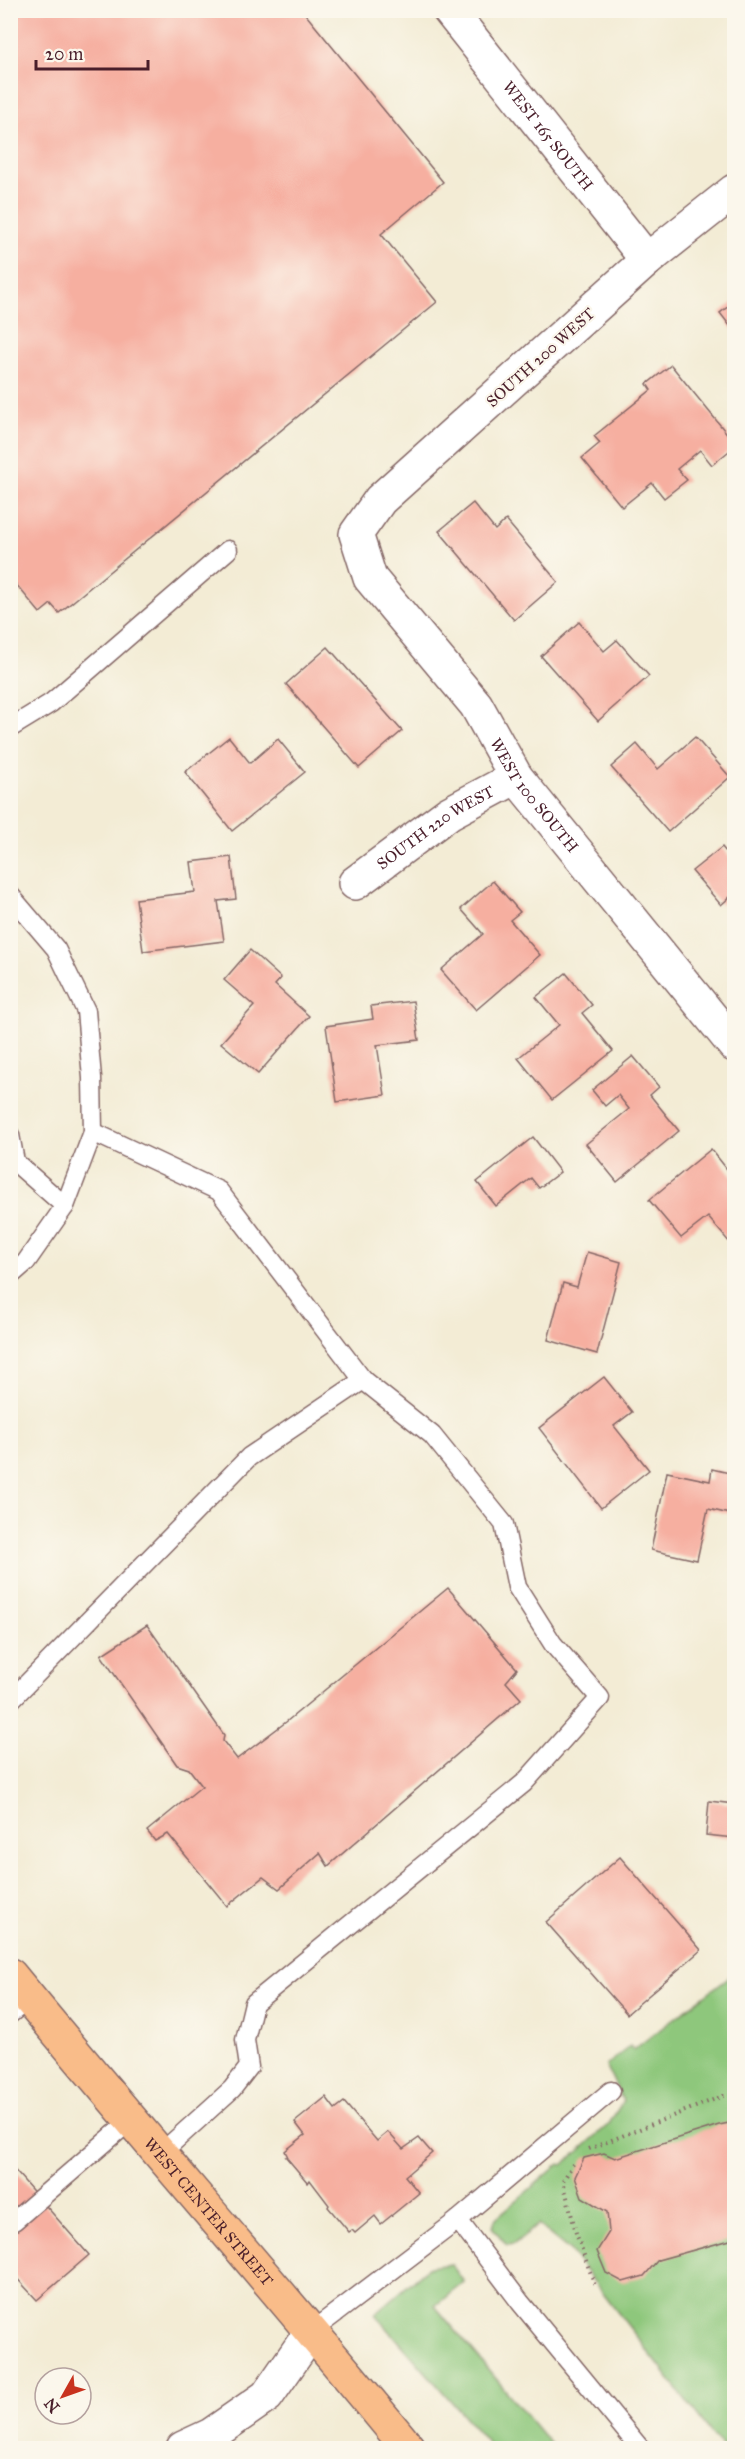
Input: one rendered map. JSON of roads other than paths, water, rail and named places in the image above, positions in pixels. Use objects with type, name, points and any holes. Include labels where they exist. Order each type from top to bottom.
[{"type":"main road","name":"WEST CENTER STREET","points":[[17,1996],[160,2154],[312,2331],[408,2448]]},
{"type":"street","name":"WEST 165 SOUTH","points":[[449,10],[648,260]]},
{"type":"street","name":"SOUTH 200 WEST","points":[[356,534],[380,500],[648,260],[735,191]]},
{"type":"street","name":"WEST 100 SOUTH","points":[[356,534],[369,579],[476,705],[516,777],[735,1045]]},
{"type":"street","name":"SOUTH 220 WEST","points":[[355,883],[449,813],[516,777]]},
{"type":"street","points":[[183,2448],[211,2435],[267,2396],[312,2331]]},
{"type":"lane","points":[[10,728],[51,703],[228,550]]},
{"type":"lane","points":[[10,895],[56,949],[86,1011],[92,1078],[93,1132],[66,1206],[26,1262],[10,1276]]},
{"type":"lane","points":[[93,1132],[219,1191],[363,1380],[432,1435],[504,1524],[517,1587],[553,1644],[600,1698],[524,1783],[254,2003],[245,2040],[249,2067],[232,2089],[160,2154]]},
{"type":"lane","points":[[10,1135],[15,1162],[66,1206]]},
{"type":"lane","points":[[10,1701],[249,1458],[363,1380]]},
{"type":"lane","points":[[312,2331],[458,2220],[611,2091]]},
{"type":"lane","points":[[10,2218],[14,2221],[130,2120]]},
{"type":"lane","points":[[458,2220],[520,2302],[640,2448]]}]
